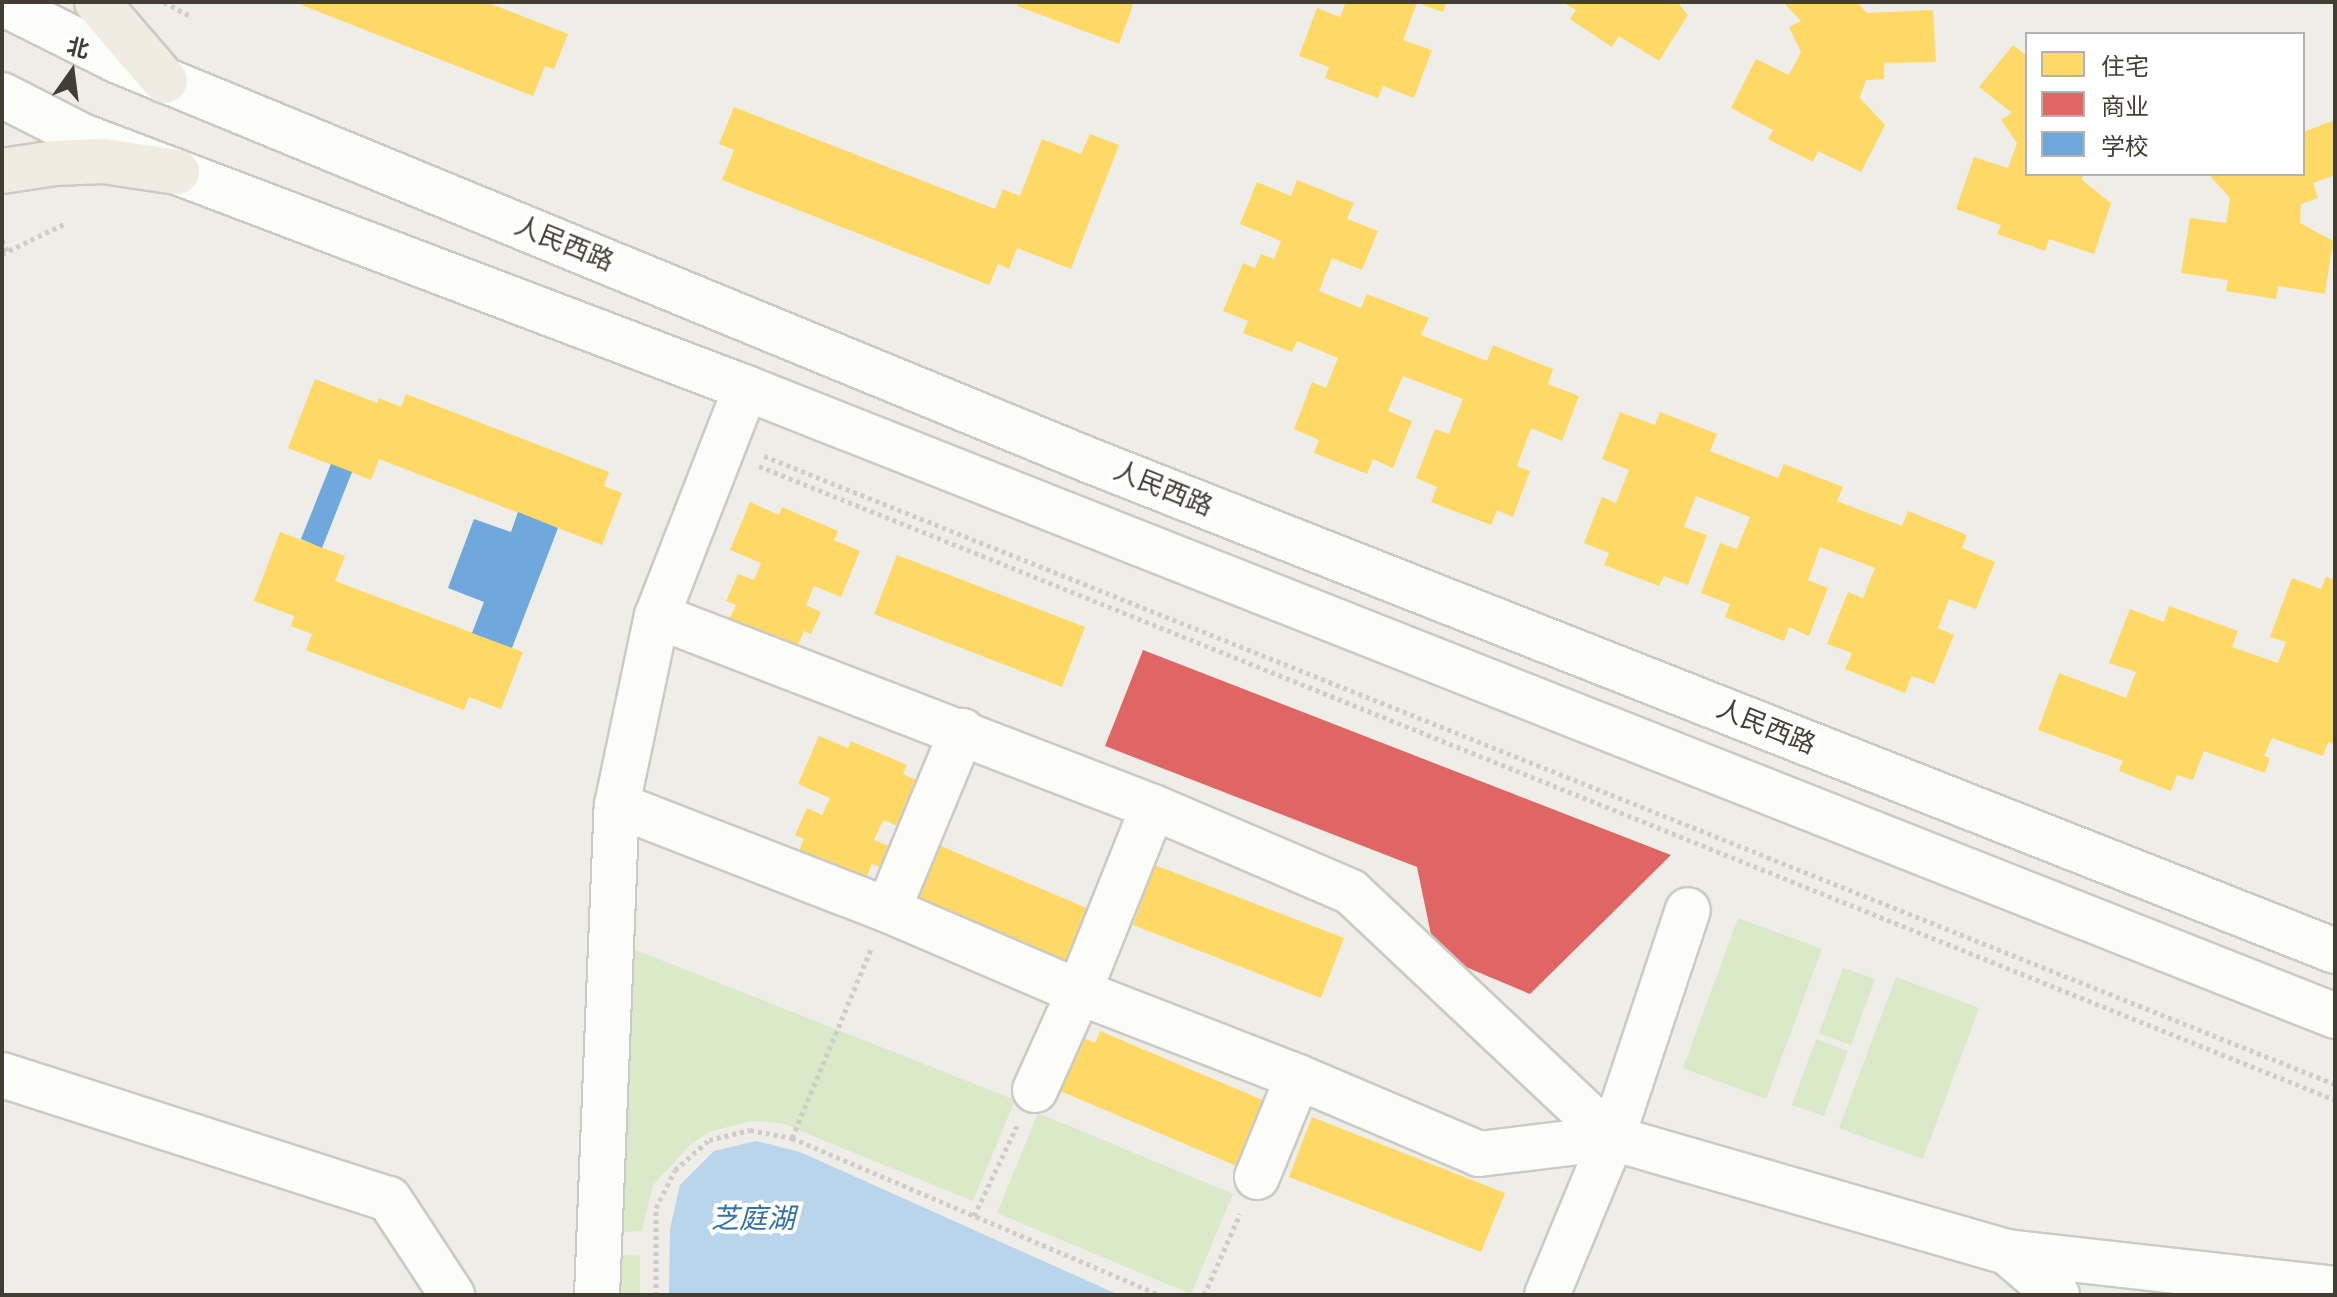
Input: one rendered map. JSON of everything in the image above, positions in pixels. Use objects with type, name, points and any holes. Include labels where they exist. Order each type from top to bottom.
[{"type":"main road","points":[[97,2],[165,81]]},
{"type":"main road","points":[[2,171],[55,163],[103,161],[177,172]]},
{"type":"street","name":"人民西路","points":[[2,3],[165,81],[1106,467],[2329,937]]},
{"type":"street","points":[[2,95],[82,136],[746,388],[2335,1016]]},
{"type":"street","points":[[597,1295],[617,805],[657,616],[746,388]]},
{"type":"street","points":[[657,616],[962,731],[1153,807],[1351,892],[1612,1138]]},
{"type":"street","points":[[888,910],[962,731]]},
{"type":"street","points":[[617,805],[888,910],[1079,992],[1298,1077],[1479,1154],[1612,1138],[2007,1252],[2335,1289]]},
{"type":"street","points":[[1035,1090],[1079,992],[1153,807]]},
{"type":"street","points":[[1547,1295],[1612,1138],[1688,910]]},
{"type":"street","points":[[2295,1000],[2329,937]]},
{"type":"street","points":[[2,1075],[389,1199],[452,1295]]},
{"type":"street","points":[[1257,1177],[1298,1077]]},
{"type":"street","points":[[2007,1252],[2057,1295]]},
{"type":"path","points":[[164,2],[192,17]]},
{"type":"path","points":[[2,240],[5,252],[66,223]]},
{"type":"path","points":[[724,446],[2335,1084]]},
{"type":"path","points":[[724,446],[2335,1100]]},
{"type":"path","points":[[792,1138],[888,910]]},
{"type":"path","points":[[974,1216],[1035,1090]]},
{"type":"path","points":[[656,1295],[656,1208],[675,1170],[709,1140],[750,1130],[792,1138],[1160,1295]]},
{"type":"path","points":[[1204,1295],[1257,1177]]},
{"type":"green space","points":[[1738,918],[1822,949],[1766,1099],[1683,1068]]},
{"type":"green space","points":[[618,943],[1015,1100],[973,1201],[781,1123],[752,1121],[708,1132],[690,1145],[653,1185],[642,1231],[613,1233]]},
{"type":"green space","points":[[1843,968],[1875,979],[1851,1045],[1819,1033]]},
{"type":"green space","points":[[1896,977],[1979,1008],[1923,1159],[1839,1128]]},
{"type":"green space","points":[[1816,1039],[1848,1051],[1824,1116],[1792,1105]]},
{"type":"green space","points":[[1038,1113],[1233,1194],[1191,1294],[997,1213]]},
{"type":"green space","points":[[615,1254],[640,1256],[640,1295],[614,1295]]},
{"type":"water","name":"芝庭湖","points":[[756,1141],[800,1152],[1119,1295],[669,1295],[670,1229],[680,1185],[714,1151]]},
{"type":"building: 住宅","points":[[294,2],[486,2],[568,34],[554,69],[545,66],[533,96]]},
{"type":"building: 住宅","points":[[1018,2],[1134,2],[1119,44],[1017,6]]},
{"type":"building: 住宅","points":[[1346,2],[1447,2],[1443,12],[1417,3],[1403,40],[1432,50],[1414,98],[1383,86],[1378,98],[1325,78],[1329,67],[1299,56],[1317,8],[1340,17]]},
{"type":"building: 住宅","points":[[1562,2],[1677,2],[1688,15],[1659,61],[1619,36],[1612,47],[1570,19],[1576,10]]},
{"type":"building: 住宅","points":[[1783,2],[1857,2],[1867,13],[1933,10],[1936,62],[1884,63],[1884,79],[1866,80],[1860,98],[1885,125],[1861,172],[1818,151],[1813,162],[1768,139],[1773,130],[1731,108],[1756,59],[1789,75],[1801,52],[1789,27],[1801,21]]},
{"type":"building: 住宅","points":[[2013,45],[2025,54],[2025,176],[2083,176],[2082,180],[2111,203],[2094,254],[2049,239],[2045,251],[1997,234],[2001,225],[1956,209],[1974,157],[2008,168],[2017,143],[2001,120],[2012,113],[1979,87]]},
{"type":"building: 住宅","points":[[734,107],[995,209],[1003,189],[1020,196],[1042,139],[1081,154],[1090,134],[1119,145],[1071,269],[1017,248],[1009,269],[998,264],[989,285],[722,180],[734,150],[719,144]]},
{"type":"building: 住宅","points":[[2335,120],[2335,175],[2313,183],[2318,198],[2301,204],[2300,223],[2333,241],[2325,294],[2278,286],[2276,299],[2226,291],[2228,280],[2181,273],[2190,218],[2226,223],[2230,198],[2211,177],[2305,176],[2305,131]]},
{"type":"building: 住宅","points":[[1297,180],[1354,203],[1347,219],[1378,231],[1362,270],[1332,258],[1319,291],[1361,308],[1367,294],[1429,318],[1421,335],[1487,361],[1493,345],[1553,369],[1548,384],[1579,396],[1562,441],[1531,428],[1517,466],[1530,471],[1513,517],[1497,510],[1491,525],[1431,502],[1437,487],[1416,478],[1435,429],[1449,434],[1463,399],[1403,376],[1388,411],[1412,421],[1393,468],[1373,459],[1367,474],[1314,453],[1319,440],[1294,429],[1312,382],[1326,388],[1338,358],[1297,341],[1292,352],[1243,333],[1248,321],[1223,311],[1243,263],[1255,268],[1261,254],[1274,259],[1281,241],[1240,224],[1257,182],[1291,196]]},
{"type":"building: 住宅","points":[[315,379],[377,403],[379,398],[401,407],[406,394],[609,472],[604,486],[622,493],[602,545],[379,459],[371,480],[288,448]]},
{"type":"building: 住宅","points":[[1620,412],[1655,425],[1660,412],[1717,434],[1710,451],[1778,478],[1784,464],[1843,487],[1837,501],[1902,526],[1908,511],[1967,535],[1962,548],[1995,562],[1976,609],[1949,599],[1938,628],[1954,635],[1934,684],[1912,676],[1905,693],[1845,669],[1852,653],[1827,644],[1848,592],[1863,598],[1875,568],[1820,547],[1808,580],[1828,588],[1809,636],[1789,627],[1784,641],[1725,617],[1730,604],[1701,593],[1720,543],[1737,549],[1750,517],[1696,496],[1684,527],[1707,535],[1688,585],[1664,576],[1659,586],[1604,565],[1609,553],[1584,543],[1602,497],[1616,503],[1629,470],[1602,459]]},
{"type":"building: 住宅","points":[[750,502],[779,515],[782,507],[838,531],[834,540],[860,551],[841,597],[814,586],[806,605],[821,612],[811,634],[804,631],[795,651],[728,622],[736,605],[726,601],[738,574],[754,580],[761,563],[730,550]]},
{"type":"building: 住宅","points":[[280,532],[345,556],[335,581],[523,652],[501,709],[469,697],[464,710],[306,650],[312,634],[291,626],[294,616],[254,601]]},
{"type":"building: 住宅","points":[[897,555],[1085,627],[1062,687],[874,614]]},
{"type":"building: 住宅","points":[[2326,577],[2335,580],[2335,744],[2328,742],[2323,756],[2272,738],[2264,756],[2270,758],[2265,773],[2204,751],[2193,780],[2177,775],[2171,791],[2119,771],[2123,761],[2038,730],[2059,673],[2126,698],[2136,672],[2109,663],[2130,609],[2164,622],[2169,606],[2238,631],[2232,647],[2278,663],[2286,642],[2270,637],[2292,578],[2321,589]]},
{"type":"building: 住宅","points":[[819,736],[848,748],[851,741],[907,765],[903,774],[929,786],[909,831],[883,820],[874,840],[890,846],[880,867],[872,864],[863,885],[797,856],[804,839],[795,835],[807,808],[822,815],[830,798],[798,784]]},
{"type":"building: 住宅","points":[[927,840],[1103,915],[1080,971],[904,896]]},
{"type":"building: 住宅","points":[[1155,865],[1344,938],[1321,998],[1133,925]]},
{"type":"building: 住宅","points":[[1100,1031],[1265,1101],[1260,1111],[1277,1118],[1253,1173],[1058,1090],[1080,1036],[1095,1043]]},
{"type":"building: 住宅","points":[[1312,1117],[1505,1193],[1481,1252],[1289,1177]]},
{"type":"building: 商业","points":[[1143,650],[1671,855],[1530,994],[1435,954],[1417,867],[1105,746]]},
{"type":"building: 学校","points":[[331,464],[352,472],[322,548],[301,539]]},
{"type":"building: 学校","points":[[518,512],[558,528],[512,648],[472,633],[484,602],[448,588],[474,519],[511,532]]}]
